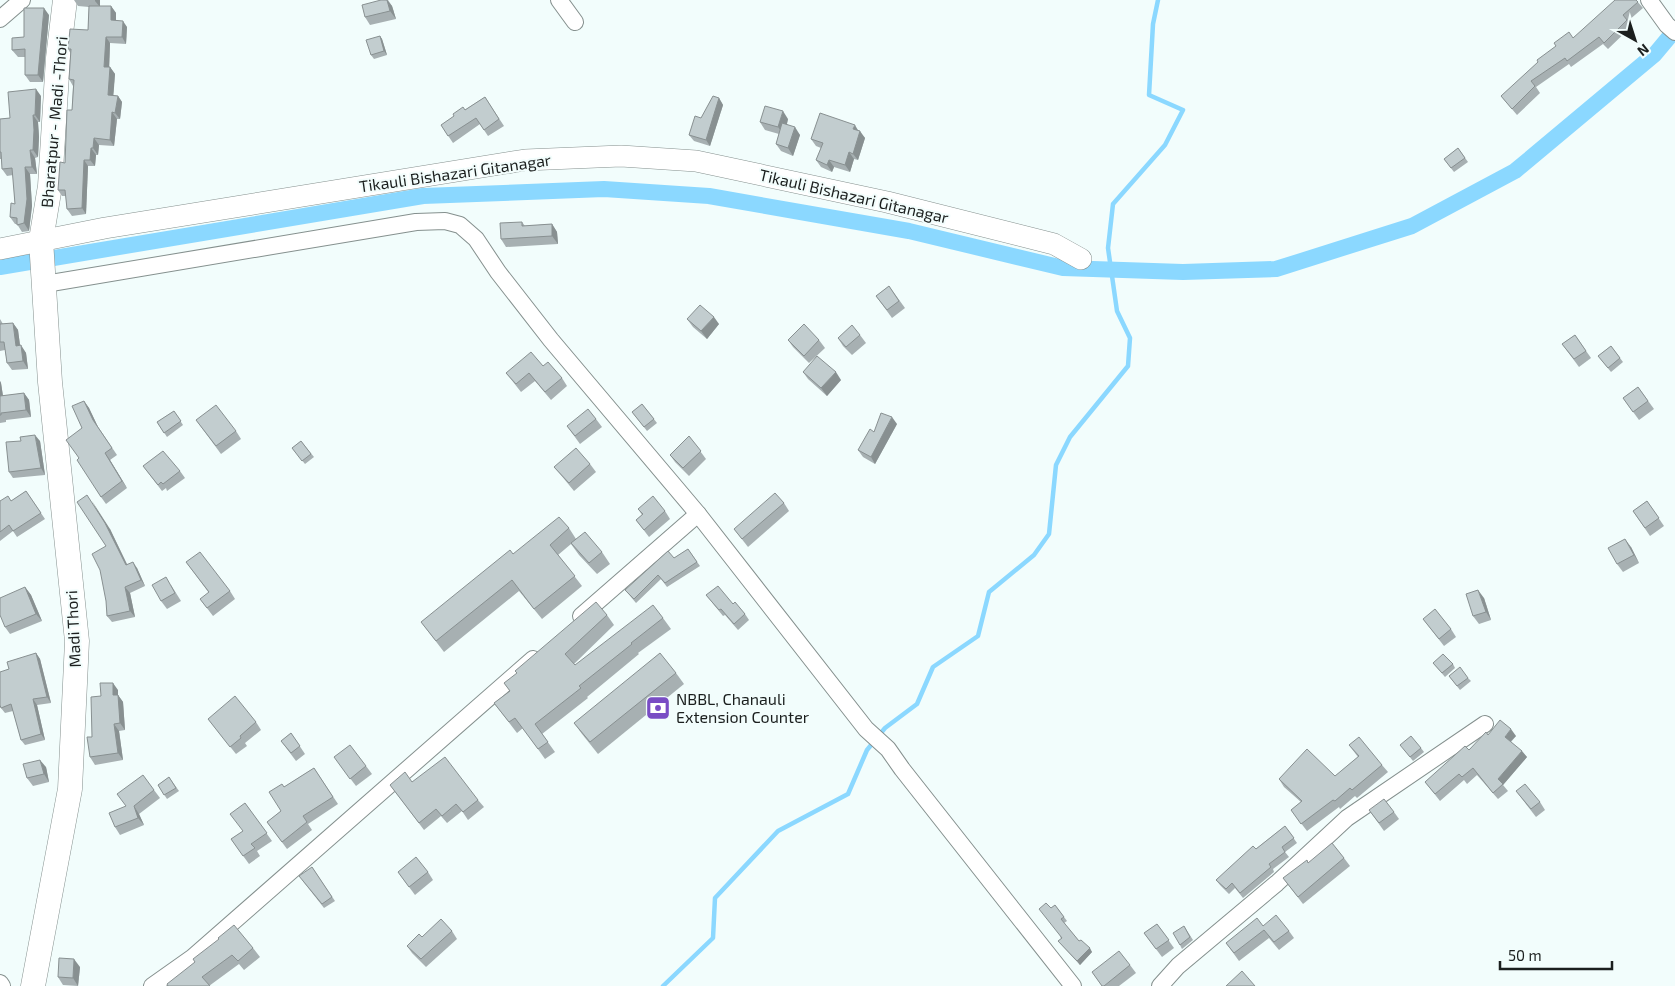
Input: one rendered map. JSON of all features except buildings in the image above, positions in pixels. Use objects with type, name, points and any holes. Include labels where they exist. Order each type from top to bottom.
[{"type":"main road","name":"Bharatpur - Madi -Thori","points":[[45,277],[42,242],[50,186],[58,58],[65,0]]},
{"type":"main road","name":"Madi Thori","points":[[33,986],[70,789],[77,641],[50,382],[45,277]]},
{"type":"street","points":[[0,18],[22,0]]},
{"type":"street","points":[[559,0],[575,22]]},
{"type":"street","points":[[1649,0],[1671,29]]},
{"type":"street","name":"Tikauli Bishazari Gitanagar","points":[[0,249],[115,227],[525,160],[621,156],[696,161],[888,202],[1054,244],[1081,259]]},
{"type":"street","points":[[45,277],[416,222],[444,221],[460,226],[476,239],[498,272],[550,340],[698,514],[866,729],[888,749],[1073,986]]},
{"type":"street","points":[[572,624],[698,514]]},
{"type":"street","points":[[152,986],[193,956],[542,651]]},
{"type":"street","points":[[1160,986],[1178,966],[1277,883],[1347,818],[1485,724]]},
{"type":"waterway","points":[[663,986],[713,938],[715,898],[778,831],[848,794],[867,750],[885,728],[917,704],[933,667],[978,636],[989,592],[1034,555],[1049,534],[1056,465],[1070,437],[1128,366],[1130,338],[1117,311],[1108,248],[1113,204],[1165,145],[1183,110],[1149,95],[1153,24],[1158,0]]},
{"type":"waterway","points":[[0,267],[423,196],[604,189],[709,196],[909,231],[1063,268],[1183,272],[1276,269],[1412,226],[1515,171],[1655,54],[1675,30]]},
{"type":"place","name":"NBBL, Chanauli Extension Counter","points":[[658,708]]}]
